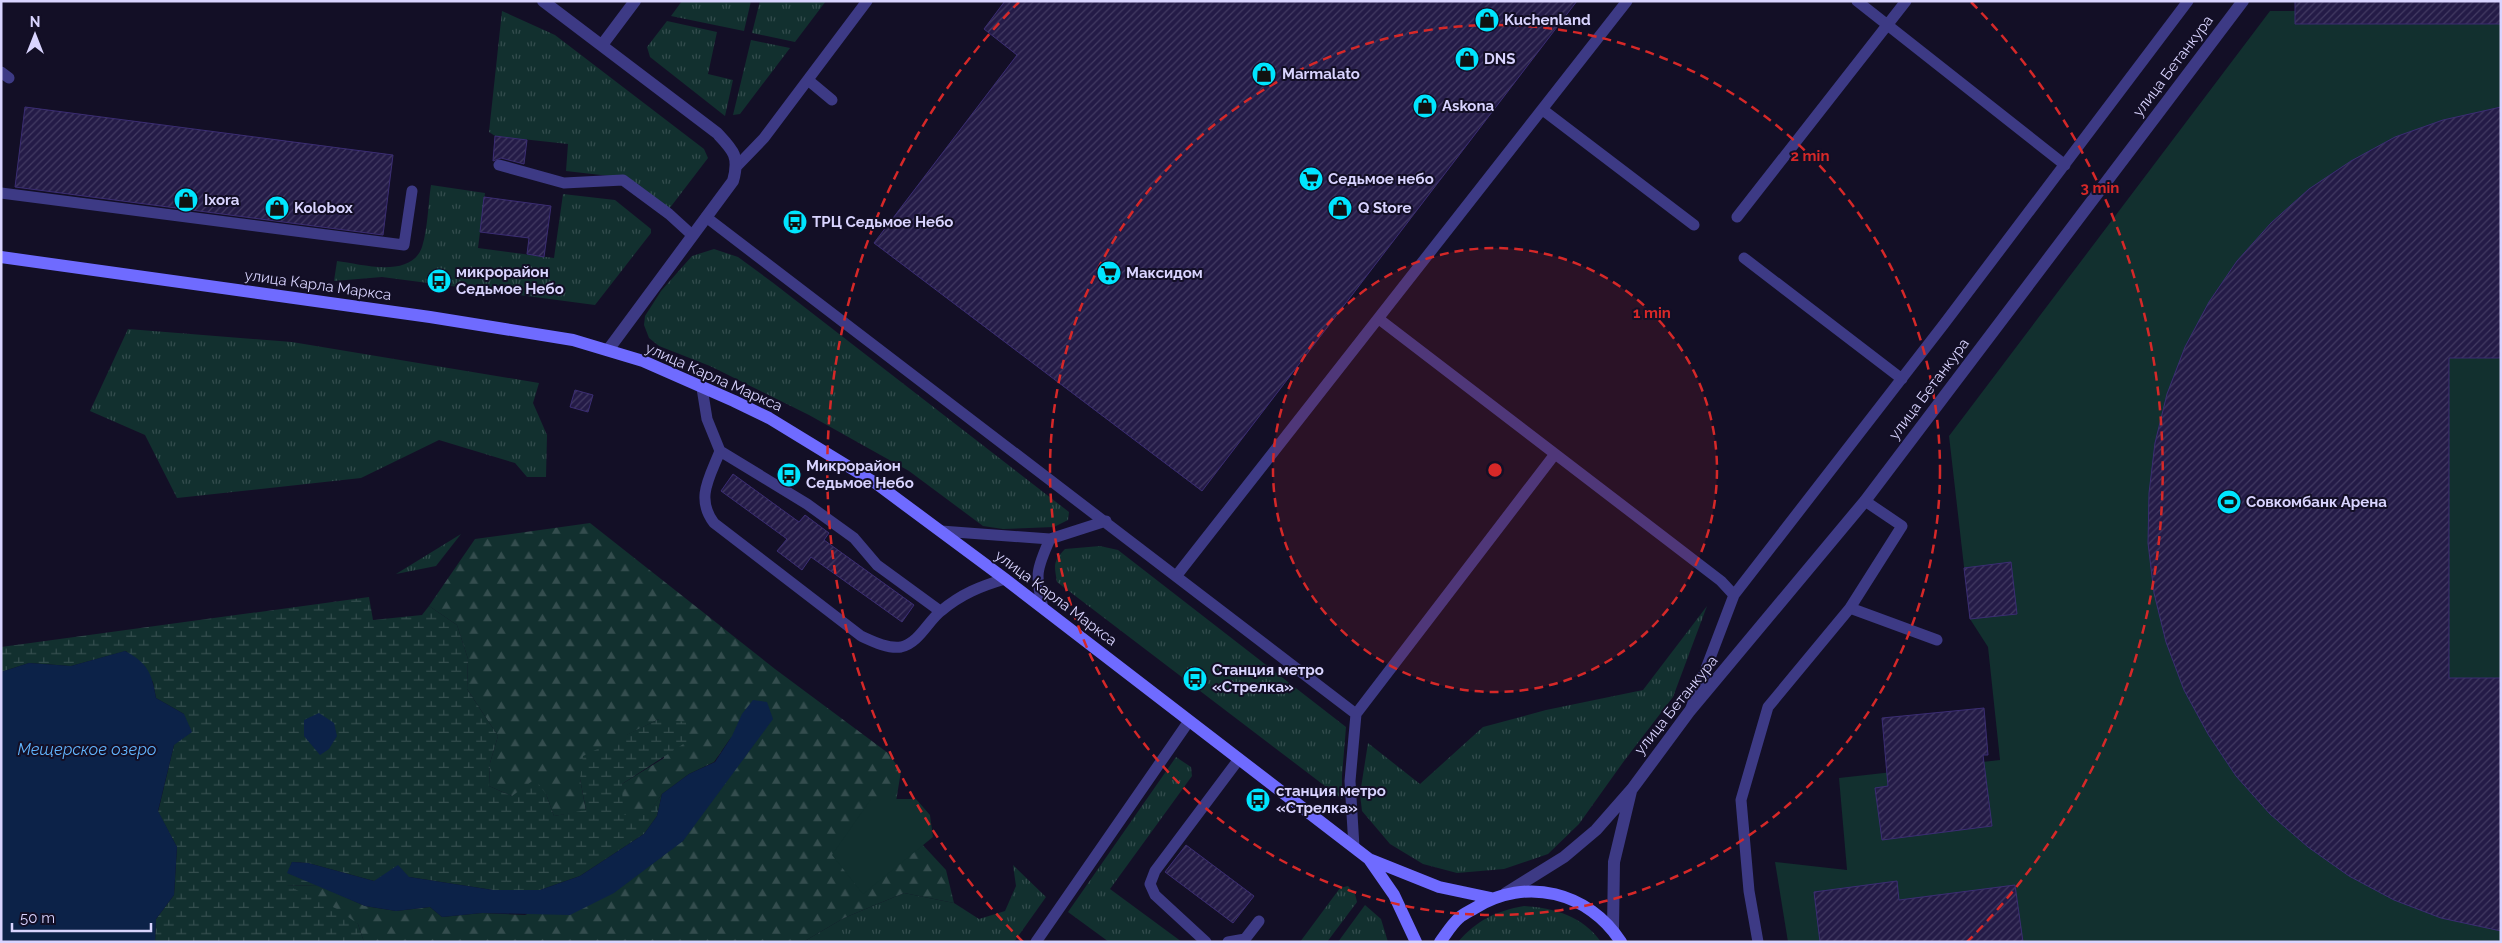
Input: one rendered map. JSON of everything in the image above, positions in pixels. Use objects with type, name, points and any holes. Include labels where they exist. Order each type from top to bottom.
[{"type":"main road","name":"улица Карла Маркса","points":[[1,257],[430,317],[572,340],[643,361],[777,422],[877,484],[1005,578],[1369,859]]},
{"type":"main road","points":[[1369,859],[1439,887],[1491,898]]},
{"type":"main road","points":[[1369,859],[1394,895],[1416,942]]},
{"type":"main road","points":[[1440,942],[1459,917],[1491,898],[1506,893],[1535,890],[1564,896],[1591,909],[1613,929],[1621,942]]},
{"type":"street","points":[[543,1],[717,133],[730,147],[738,165],[733,181],[608,350]]},
{"type":"street","points":[[602,45],[635,1]]},
{"type":"street","name":"улица Бетанкура","points":[[1506,893],[1564,857],[1596,830],[1632,789],[1690,712],[1865,501],[2243,1]]},
{"type":"street","name":"улица Бетанкура","points":[[1613,929],[1614,862],[1632,789]]},
{"type":"lane","points":[[738,165],[764,138],[867,1]]},
{"type":"lane","points":[[1176,575],[1380,319],[1627,1]]},
{"type":"lane","points":[[1857,1],[2065,165]]},
{"type":"lane","points":[[1737,217],[1906,1]]},
{"type":"lane","points":[[1690,712],[1734,595],[1902,379],[2188,1]]},
{"type":"lane","points":[[808,80],[832,100]]},
{"type":"lane","points":[[1543,110],[1694,225]]},
{"type":"lane","points":[[499,165],[564,183],[623,180],[692,235]]},
{"type":"lane","points":[[1,193],[404,245],[412,191]]},
{"type":"lane","points":[[706,217],[1356,714]]},
{"type":"lane","points":[[1744,258],[1902,379]]},
{"type":"lane","points":[[1380,319],[1721,581],[1734,595]]},
{"type":"lane","points":[[702,388],[708,419],[720,451],[808,504],[854,538],[876,565],[940,611]]},
{"type":"lane","points":[[720,451],[706,486],[703,502],[706,513],[714,523],[861,636],[880,644],[902,647],[917,637],[940,611],[974,588],[1005,578]]},
{"type":"lane","points":[[1354,847],[1350,781],[1356,714],[1555,454]]},
{"type":"lane","points":[[1758,942],[1749,891],[1741,800],[1768,707],[1850,608],[1902,526],[1865,501]]},
{"type":"lane","points":[[941,531],[1050,539],[1106,521]]},
{"type":"lane","points":[[1043,608],[1036,578],[1039,562],[1050,539]]},
{"type":"lane","points":[[1850,608],[1937,640]]},
{"type":"lane","points":[[1036,942],[1189,721]]},
{"type":"lane","points":[[1206,942],[1154,895],[1150,884],[1155,871],[1239,759]]},
{"type":"lane","points":[[1228,942],[1245,939],[1259,921]]},
{"type":"green space","points":[[682,1],[751,1],[744,31],[671,16]]},
{"type":"green space","points":[[760,1],[826,1],[795,42],[752,33]]},
{"type":"green space","name":"Совкомбанк Арена","points":[[2295,1],[2501,1],[2501,942],[1788,942],[1775,862],[1847,870],[1839,778],[2000,760],[1988,647],[1970,619],[1949,436],[2270,11],[2295,11]]},
{"type":"green space","points":[[502,11],[555,35],[704,149],[708,158],[669,209],[627,178],[566,171],[568,144],[495,136],[489,132]]},
{"type":"green space","points":[[667,21],[717,32],[708,74],[733,80],[725,116],[650,57],[647,47]]},
{"type":"green space","points":[[751,40],[790,48],[740,114],[733,115]]},
{"type":"green space","points":[[431,185],[485,193],[478,248],[554,258],[563,194],[615,200],[651,229],[651,233],[595,305],[382,277],[334,281],[337,261],[384,267],[407,263],[416,257],[424,240]]},
{"type":"green space","points":[[714,249],[738,257],[772,282],[1069,512],[1068,520],[1054,527],[1003,529],[983,526],[909,471],[809,415],[710,366],[659,346],[649,338],[644,325],[645,316],[661,291],[692,256]]},
{"type":"green space","points":[[128,329],[292,342],[539,383],[533,403],[547,435],[546,477],[527,477],[515,463],[439,440],[361,478],[177,498],[145,435],[90,411]]},
{"type":"green space","points":[[590,523],[775,669],[888,753],[901,771],[894,814],[946,870],[954,903],[904,893],[844,918],[803,942],[364,942],[358,924],[284,885],[320,886],[365,906],[396,911],[430,907],[442,917],[482,913],[525,915],[683,841],[731,737],[714,762],[689,774],[662,794],[647,816],[622,815],[622,784],[664,758],[659,719],[627,735],[580,779],[586,811],[554,816],[546,794],[512,796],[489,786],[490,763],[498,736],[467,689],[468,659],[457,625],[429,606],[475,539]]},
{"type":"green space","points":[[461,534],[436,566],[396,574]]},
{"type":"green space","points":[[1100,546],[1118,550],[1346,727],[1342,799],[1057,582],[1055,564],[1065,549]]},
{"type":"green space","points":[[369,597],[373,620],[422,615],[429,606],[457,625],[468,659],[467,689],[498,736],[490,763],[489,786],[512,796],[535,779],[546,794],[554,816],[586,810],[580,779],[583,756],[659,719],[686,722],[688,741],[622,784],[623,815],[647,815],[662,794],[657,816],[644,834],[580,876],[540,890],[493,890],[409,877],[374,881],[308,863],[292,862],[288,873],[320,886],[286,885],[337,909],[358,924],[364,942],[155,942],[156,919],[174,895],[177,847],[158,812],[174,745],[184,714],[156,698],[153,682],[126,651],[71,666],[29,663],[1,672],[1,647]]},
{"type":"green space","points":[[1707,606],[1673,697],[1579,824],[1548,854],[1504,869],[1457,873],[1423,864],[1390,844],[1362,811],[1360,794],[1368,743],[1420,784],[1483,727],[1546,710],[1643,690]]},
{"type":"green space","points":[[1176,757],[1191,767],[1192,776],[1110,889],[1182,942],[1109,942],[1068,912]]},
{"type":"green space","points":[[871,799],[916,799],[930,815],[933,837],[863,894],[832,855]]},
{"type":"green space","points":[[1013,865],[1046,897],[1014,942],[803,942],[844,918],[904,893],[954,903],[979,919],[1005,911],[1016,886]]},
{"type":"green space","points":[[1348,886],[1355,894],[1357,902],[1327,942],[1300,942],[1340,888]]},
{"type":"green space","points":[[1365,905],[1381,919],[1388,942],[1338,942]]},
{"type":"green space","points":[[1524,906],[1557,911],[1567,915],[1586,926],[1601,942],[1458,942],[1480,922],[1496,914]]},
{"type":"water","name":"Мещерское озеро","points":[[125,651],[133,655],[148,670],[153,682],[156,698],[184,714],[192,732],[174,745],[158,811],[177,847],[174,895],[156,919],[155,942],[1,942],[1,672],[29,663],[71,666]]},
{"type":"water","points":[[753,700],[767,702],[773,719],[683,841],[614,893],[570,915],[482,913],[442,917],[430,907],[396,911],[365,906],[287,873],[292,862],[308,863],[374,881],[398,865],[409,877],[493,890],[540,890],[580,876],[644,834],[657,816],[662,794],[689,774],[715,762],[732,736],[742,714]]},
{"type":"water","points":[[319,713],[334,723],[337,736],[329,749],[320,755],[304,736],[304,720]]},
{"type":"building","points":[[1005,1],[1577,1],[1202,491],[874,243],[1017,55],[984,29]]},
{"type":"building","points":[[2295,1],[2501,1],[2501,24],[2295,24]]},
{"type":"building","points":[[25,107],[393,155],[383,235],[15,187]]},
{"type":"building","points":[[2501,107],[2501,358],[2449,358],[2449,678],[2501,678],[2501,931],[2441,918],[2394,900],[2349,876],[2308,847],[2270,814],[2236,776],[2208,734],[2184,690],[2166,642],[2154,593],[2148,543],[2149,493],[2155,443],[2167,394],[2185,347],[2209,302],[2237,261],[2271,223],[2309,189],[2351,161],[2395,137],[2443,120]]},
{"type":"building","points":[[495,136],[527,140],[524,164],[501,158],[493,161]]},
{"type":"building","points":[[484,197],[551,206],[544,257],[527,254],[529,238],[480,232]]},
{"type":"building","points":[[575,390],[593,395],[588,412],[570,407]]},
{"type":"building","points":[[733,474],[799,522],[805,515],[829,533],[824,540],[914,605],[902,622],[811,557],[802,570],[777,551],[787,539],[721,491]]},
{"type":"building","points":[[2011,562],[2017,614],[1970,619],[1964,568]]},
{"type":"building","points":[[1984,708],[1988,755],[1983,755],[1992,826],[1882,840],[1875,788],[1888,786],[1882,718]]},
{"type":"building","points":[[1186,845],[1254,896],[1233,923],[1165,872]]},
{"type":"building","points":[[1897,881],[1899,900],[2015,885],[2023,942],[1820,942],[1814,892]]},
{"type":"place","name":"Kuchenland","points":[[1487,20]]},
{"type":"place","name":"DNS","points":[[1467,59]]},
{"type":"place","name":"Marmalato","points":[[1264,74]]},
{"type":"place","name":"Askona","points":[[1425,106]]},
{"type":"place","name":"Седьмое небо","points":[[1311,179]]},
{"type":"place","name":"Ixora","points":[[186,200]]},
{"type":"place","name":"Kolobox","points":[[277,208]]},
{"type":"place","name":"Q Store","points":[[1340,208]]},
{"type":"place","name":"ТРЦ Седьмое Небо","points":[[795,222]]},
{"type":"place","name":"Максидом","points":[[1109,273]]},
{"type":"place","name":"микрорайон Седьмое Небо","points":[[439,281]]},
{"type":"place","name":"Микрорайон Седьмое Небо","points":[[789,475]]},
{"type":"place","name":"Совкомбанк Арена","points":[[2229,502]]},
{"type":"place","name":"Станция метро «Стрелка»","points":[[1195,679]]},
{"type":"place","name":"станция метро «Стрелка»","points":[[1258,800]]}]
